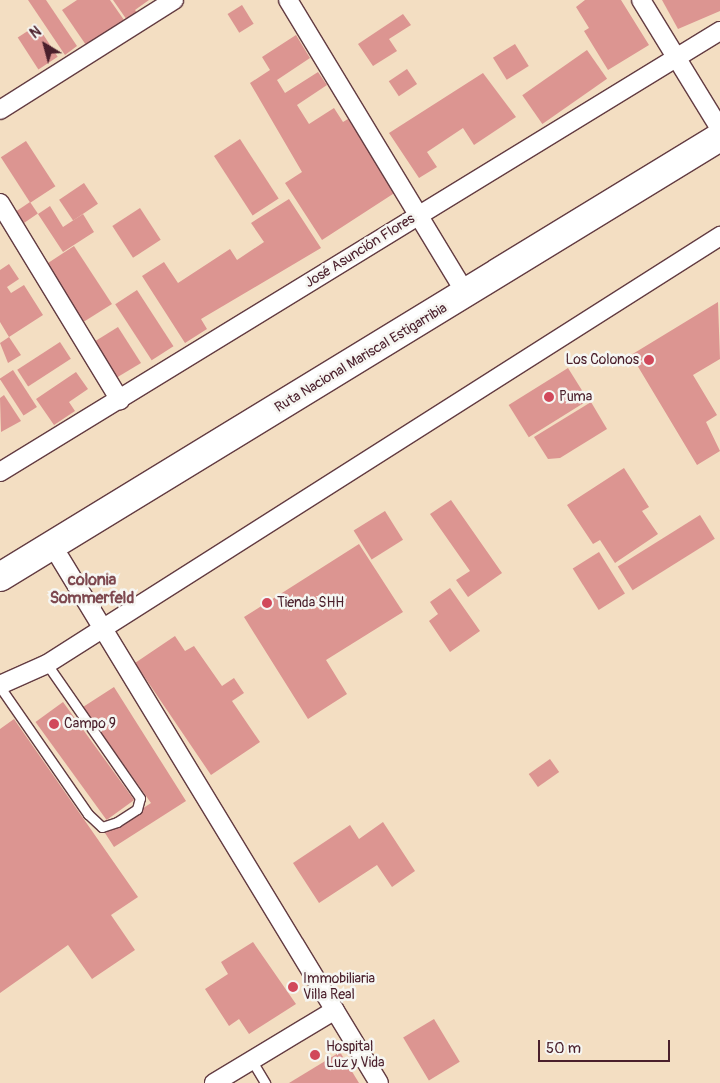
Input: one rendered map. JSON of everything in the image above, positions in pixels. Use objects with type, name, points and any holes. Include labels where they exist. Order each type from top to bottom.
[{"type":"highway","name":"Ruta Nacional Mariscal Estigarribia","points":[[0,577],[466,294],[720,137]]},
{"type":"highway","name":"Ruta Nacional Mariscal Estigarribia","points":[[0,594],[720,154]]},
{"type":"street","points":[[0,110],[174,0]]},
{"type":"street","points":[[288,0],[466,294]]},
{"type":"street","points":[[641,0],[674,59],[720,129]]},
{"type":"street","name":"José Asunción Flores","points":[[0,472],[720,30]]},
{"type":"street","points":[[0,203],[120,400]]},
{"type":"street","points":[[0,686],[46,664],[100,627],[388,450],[720,236]]},
{"type":"street","points":[[60,558],[100,627],[378,1083]]},
{"type":"street","points":[[214,1083],[335,1010]]},
{"type":"lane","points":[[0,686],[88,814],[102,827],[117,822],[137,809],[140,798],[46,664]]},
{"type":"lane","points":[[252,1061],[265,1083]]},
{"type":"building","points":[[28,0],[46,0],[77,46],[65,55]]},
{"type":"building","points":[[77,0],[110,0],[124,20],[86,45],[62,10]]},
{"type":"building","points":[[113,0],[149,0],[135,10],[140,17],[129,23]]},
{"type":"building","points":[[585,0],[621,0],[649,45],[608,70],[584,31],[589,28],[576,7]]},
{"type":"building","points":[[662,0],[720,0],[720,11],[678,29]]},
{"type":"building","points":[[242,5],[254,24],[239,33],[228,14]]},
{"type":"building","points":[[403,14],[411,25],[389,39],[397,51],[373,66],[358,44]]},
{"type":"building","points":[[37,25],[58,57],[38,69],[18,38]]},
{"type":"building","points":[[296,35],[310,58],[277,80],[285,93],[318,72],[327,85],[297,105],[309,124],[334,108],[343,122],[348,119],[396,192],[322,240],[285,183],[302,172],[250,83],[270,70],[262,57]]},
{"type":"building","points":[[515,44],[529,66],[507,80],[493,58]]},
{"type":"building","points":[[587,50],[607,79],[542,124],[522,95]]},
{"type":"building","points":[[407,69],[417,84],[399,96],[389,81]]},
{"type":"building","points":[[483,73],[516,117],[474,145],[463,128],[427,152],[437,167],[419,178],[389,133]]},
{"type":"building","points":[[240,139],[279,199],[253,215],[214,156]]},
{"type":"building","points":[[26,141],[55,186],[30,203],[1,157]]},
{"type":"building","points":[[84,183],[98,204],[73,221],[59,200]]},
{"type":"building","points":[[289,199],[321,248],[201,319],[207,329],[185,343],[142,276],[164,262],[178,283],[230,249],[237,260],[264,242],[251,223]]},
{"type":"building","points":[[30,202],[38,214],[16,228],[8,217]]},
{"type":"building","points":[[50,206],[63,227],[83,214],[94,232],[63,252],[38,214]]},
{"type":"building","points":[[140,208],[161,240],[133,258],[112,226]]},
{"type":"building","points":[[74,246],[112,304],[77,326],[45,265]]},
{"type":"building","points":[[9,264],[19,279],[7,287],[11,293],[24,285],[43,315],[9,337],[0,322],[0,270]]},
{"type":"building","points":[[137,290],[173,346],[152,360],[115,304]]},
{"type":"building","points":[[718,302],[720,359],[693,375],[717,415],[706,422],[720,451],[697,465],[631,355]]},
{"type":"building","points":[[118,327],[141,363],[116,378],[89,345]]},
{"type":"building","points":[[9,337],[21,355],[8,363],[0,343]]},
{"type":"building","points":[[60,342],[71,359],[28,387],[17,370]]},
{"type":"building","points":[[568,368],[588,400],[529,437],[509,405]]},
{"type":"building","points":[[13,370],[37,407],[24,416],[0,379]]},
{"type":"building","points":[[76,372],[88,389],[69,402],[75,411],[54,425],[36,399]]},
{"type":"building","points":[[4,395],[21,421],[1,432],[0,398]]},
{"type":"building","points":[[591,402],[607,429],[560,458],[548,459],[534,437]]},
{"type":"building","points":[[624,468],[649,507],[642,511],[658,534],[615,563],[600,540],[593,544],[567,505]]},
{"type":"building","points":[[451,500],[502,573],[468,597],[456,580],[470,571],[430,514]]},
{"type":"building","points":[[385,511],[403,540],[372,559],[354,531]]},
{"type":"building","points":[[700,515],[715,539],[633,590],[618,566]]},
{"type":"building","points":[[359,544],[403,612],[326,660],[347,694],[308,719],[244,617]]},
{"type":"building","points":[[599,552],[625,594],[599,610],[573,568]]},
{"type":"building","points":[[450,588],[480,631],[450,652],[429,621],[438,614],[430,602]]},
{"type":"building","points":[[175,636],[185,651],[194,646],[222,686],[234,678],[244,693],[232,701],[260,742],[211,775],[135,663]]},
{"type":"building","points":[[114,687],[186,801],[114,847],[105,833],[151,803],[83,707]]},
{"type":"building","points":[[63,702],[134,800],[107,820],[35,722]]},
{"type":"building","points":[[14,719],[138,897],[111,915],[135,950],[92,979],[68,945],[0,993],[0,729]]},
{"type":"building","points":[[550,759],[559,772],[538,787],[529,774]]},
{"type":"building","points":[[383,822],[415,871],[392,887],[377,865],[319,903],[293,863],[350,825],[359,839]]},
{"type":"building","points":[[253,942],[296,1004],[249,1034],[239,1019],[229,1026],[205,989],[228,974],[221,962]]},
{"type":"building","points":[[434,1019],[460,1062],[429,1080],[403,1038]]},
{"type":"building","points":[[340,1052],[359,1083],[289,1083]]},
{"type":"place","name":"Los Colonos","points":[[649,360]]},
{"type":"place","name":"Puma","points":[[549,397]]},
{"type":"place","name":"Tienda SHH","points":[[267,603]]},
{"type":"place","name":"Campo 9","points":[[54,724]]},
{"type":"place","name":"Immobiliaria Villa Real","points":[[293,987]]},
{"type":"place","name":"Hospital Luz y Vida","points":[[315,1055]]},
{"type":"district","name":"colonia Sommerfeld","points":[[92,589]]}]
